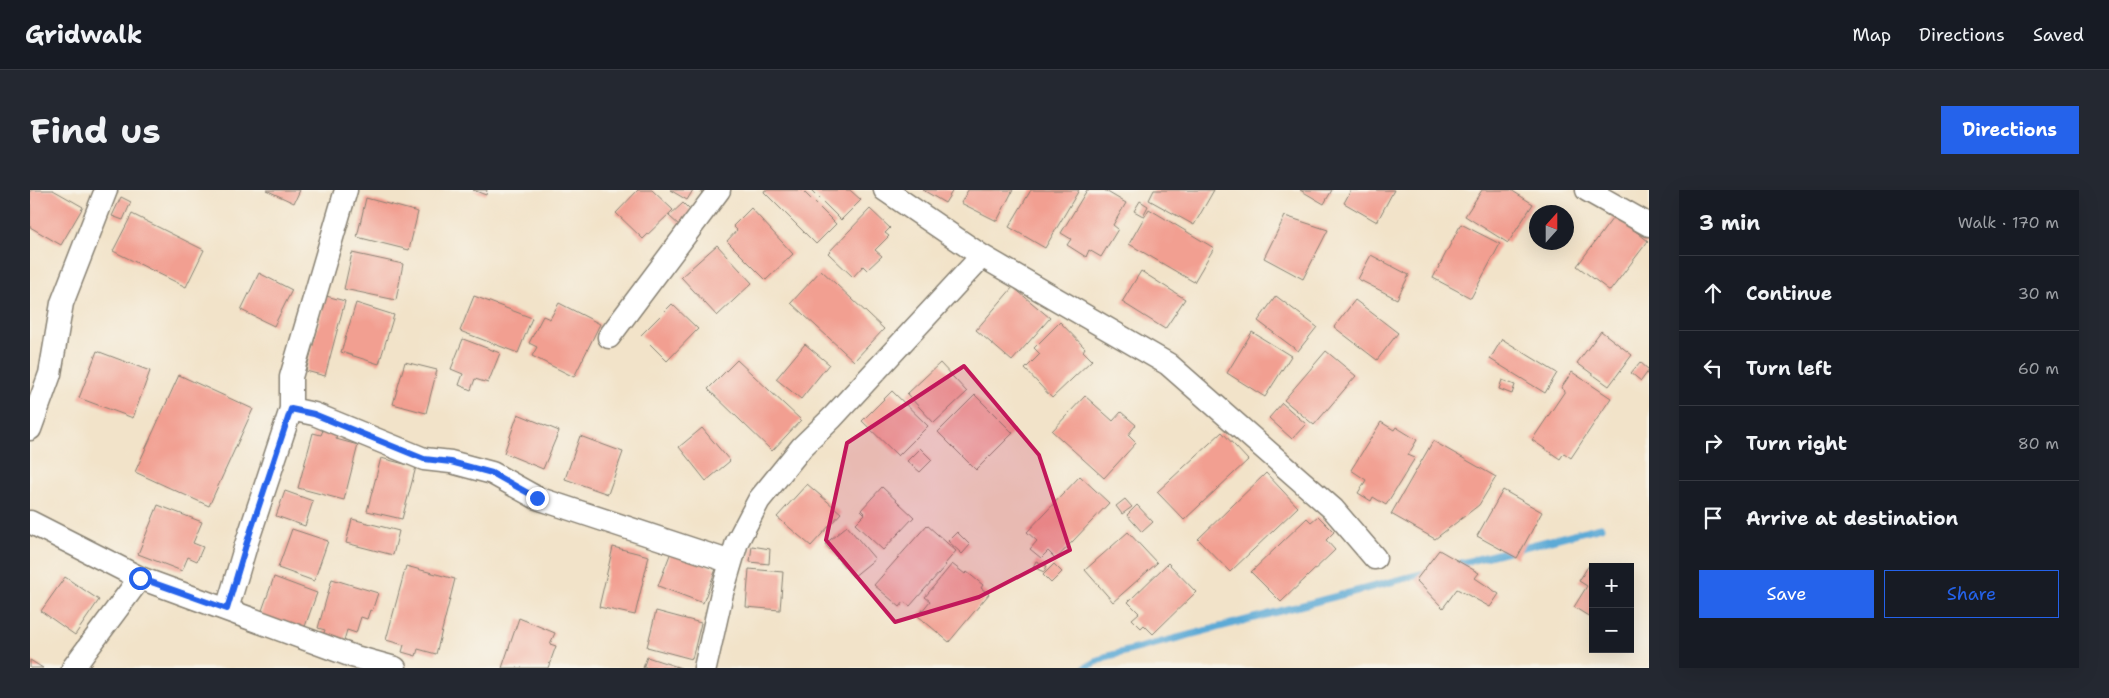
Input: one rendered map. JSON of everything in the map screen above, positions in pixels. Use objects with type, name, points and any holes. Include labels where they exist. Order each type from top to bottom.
[{"type":"street","points":[[30,429],[50,374],[62,303],[106,190]]},
{"type":"street","points":[[227,609],[291,409],[291,377],[346,190]]},
{"type":"street","points":[[609,337],[720,190]]},
{"type":"street","points":[[885,190],[982,256],[1168,364],[1332,509],[1375,558]]},
{"type":"street","points":[[1587,190],[1649,225]]},
{"type":"street","points":[[705,668],[722,593],[737,542],[759,500],[802,446],[832,418],[982,256]]},
{"type":"street","points":[[291,409],[314,414],[424,459],[451,462],[492,473],[537,498],[689,546],[731,562]]},
{"type":"street","points":[[30,522],[140,578],[352,656],[395,668]]},
{"type":"street","points":[[73,668],[140,578]]},
{"type":"highlighted area","points":[[964,366],[1039,455],[1070,550],[979,597],[895,622],[826,540],[847,443]]},
{"type":"building","points":[[30,190],[53,190],[83,207],[61,245],[30,227]]},
{"type":"building","points":[[266,190],[300,190],[294,203]]},
{"type":"building","points":[[473,190],[487,190],[486,195]]},
{"type":"building","points":[[638,190],[652,190],[673,210],[643,239],[616,213]]},
{"type":"building","points":[[670,190],[693,190],[687,200]]},
{"type":"building","points":[[765,190],[802,190],[836,224],[816,244],[764,192]]},
{"type":"building","points":[[811,190],[850,190],[861,200],[841,220]]},
{"type":"building","points":[[923,190],[953,190],[945,203]]},
{"type":"building","points":[[968,190],[1013,190],[997,221],[961,203]]},
{"type":"building","points":[[1031,190],[1079,190],[1045,248],[1009,227]]},
{"type":"building","points":[[1087,190],[1104,190],[1126,203],[1113,225],[1118,229],[1101,257],[1089,250],[1086,257],[1067,245],[1071,239],[1061,233]]},
{"type":"building","points":[[1154,190],[1214,190],[1194,225],[1149,200]]},
{"type":"building","points":[[1300,190],[1332,190],[1324,204]]},
{"type":"building","points":[[1351,190],[1394,190],[1377,222],[1344,203]]},
{"type":"building","points":[[1482,190],[1511,190],[1533,204],[1529,205],[1529,210],[1508,243],[1465,216]]},
{"type":"building","points":[[121,197],[131,202],[123,220],[112,216]]},
{"type":"building","points":[[366,198],[418,212],[409,250],[357,237]]},
{"type":"building","points":[[1140,201],[1148,206],[1143,216],[1134,211]]},
{"type":"building","points":[[683,203],[693,213],[680,226],[669,216]]},
{"type":"building","points":[[751,208],[793,254],[766,280],[727,241],[737,230],[733,226]]},
{"type":"building","points":[[870,209],[890,228],[885,233],[889,236],[875,250],[882,256],[867,270],[863,266],[853,277],[828,253]]},
{"type":"building","points":[[1149,209],[1214,248],[1194,282],[1129,244]]},
{"type":"building","points":[[132,214],[204,250],[186,287],[113,251]]},
{"type":"building","points":[[1615,215],[1648,241],[1610,291],[1577,266]]},
{"type":"building","points":[[1285,216],[1328,230],[1303,279],[1264,258]]},
{"type":"building","points":[[1461,224],[1500,244],[1471,298],[1433,278]]},
{"type":"building","points":[[717,245],[752,283],[717,316],[681,277]]},
{"type":"building","points":[[352,253],[403,264],[396,300],[344,289]]},
{"type":"building","points":[[1371,255],[1409,275],[1397,299],[1358,279]]},
{"type":"building","points":[[821,270],[884,329],[854,361],[791,303]]},
{"type":"building","points":[[1141,271],[1185,299],[1165,329],[1122,302]]},
{"type":"building","points":[[259,273],[292,290],[274,326],[241,310]]},
{"type":"building","points":[[1013,287],[1050,318],[1012,361],[976,330]]},
{"type":"building","points":[[326,296],[345,301],[325,376],[306,371]]},
{"type":"building","points":[[474,296],[532,318],[518,353],[460,331]]},
{"type":"building","points":[[1276,296],[1317,327],[1298,351],[1258,321]]},
{"type":"building","points":[[1355,300],[1398,333],[1377,360],[1334,327]]},
{"type":"building","points":[[356,303],[394,315],[379,364],[341,352]]},
{"type":"building","points":[[559,303],[600,324],[574,377],[532,356],[537,347],[529,343],[543,316],[550,319]]},
{"type":"building","points":[[672,304],[698,329],[667,361],[641,335]]},
{"type":"building","points":[[1060,322],[1085,348],[1083,351],[1092,360],[1052,398],[1025,369],[1040,354],[1034,348]]},
{"type":"building","points":[[1601,331],[1632,355],[1609,386],[1577,363]]},
{"type":"building","points":[[1252,332],[1291,356],[1265,397],[1227,373]]},
{"type":"building","points":[[463,339],[500,353],[488,383],[475,379],[471,390],[459,385],[463,374],[451,369]]},
{"type":"building","points":[[1502,339],[1557,373],[1545,393],[1490,359]]},
{"type":"building","points":[[805,344],[829,364],[801,399],[776,379]]},
{"type":"building","points":[[97,351],[150,371],[133,418],[79,398]]},
{"type":"building","points":[[1326,351],[1356,376],[1314,425],[1284,400]]},
{"type":"building","points":[[737,360],[801,420],[772,451],[708,389]]},
{"type":"building","points":[[405,362],[437,370],[426,413],[393,404]]},
{"type":"building","points":[[1640,362],[1649,370],[1641,381],[1631,373]]},
{"type":"building","points":[[940,363],[967,392],[934,423],[907,394]]},
{"type":"building","points":[[1572,372],[1611,398],[1571,458],[1564,453],[1560,459],[1532,440],[1565,391],[1561,388]]},
{"type":"building","points":[[179,375],[253,409],[209,506],[135,472]]},
{"type":"building","points":[[1502,380],[1515,385],[1512,394],[1499,389]]},
{"type":"building","points":[[892,391],[928,426],[898,456],[862,421]]},
{"type":"building","points":[[975,395],[1013,433],[976,470],[938,432]]},
{"type":"building","points":[[1085,396],[1113,421],[1121,412],[1136,425],[1128,435],[1136,443],[1104,478],[1052,431]]},
{"type":"building","points":[[1282,403],[1306,424],[1292,439],[1269,418]]},
{"type":"building","points":[[518,414],[559,431],[543,469],[504,453]]},
{"type":"building","points":[[1381,422],[1394,430],[1396,427],[1417,440],[1408,455],[1415,458],[1386,505],[1373,497],[1371,501],[1358,493],[1366,480],[1351,470]]},
{"type":"building","points":[[324,428],[338,432],[336,439],[358,445],[344,500],[298,488],[313,433],[321,435]]},
{"type":"building","points":[[702,428],[730,461],[706,481],[679,447]]},
{"type":"building","points":[[1222,432],[1248,460],[1184,520],[1157,492]]},
{"type":"building","points":[[580,436],[623,452],[608,494],[565,479]]},
{"type":"building","points":[[1433,441],[1496,477],[1479,505],[1435,539],[1391,514]]},
{"type":"building","points":[[920,448],[932,460],[920,472],[907,461]]},
{"type":"building","points":[[381,458],[416,467],[402,519],[367,511]]},
{"type":"building","points":[[1266,473],[1298,507],[1230,572],[1198,539]]},
{"type":"building","points":[[1080,476],[1109,503],[1056,559],[1048,551],[1041,558],[1030,549],[1037,541],[1027,532]]},
{"type":"building","points":[[807,484],[841,513],[811,546],[777,517]]},
{"type":"building","points":[[882,487],[914,517],[883,550],[855,524],[865,514],[861,510]]},
{"type":"building","points":[[1503,490],[1542,512],[1517,558],[1477,536]]},
{"type":"building","points":[[285,491],[313,501],[305,526],[276,516]]},
{"type":"building","points":[[1125,499],[1132,507],[1122,514],[1116,506]]},
{"type":"building","points":[[158,505],[202,522],[193,543],[203,547],[197,561],[188,557],[182,571],[138,554]]},
{"type":"building","points":[[1137,505],[1153,522],[1142,532],[1127,515]]},
{"type":"building","points":[[1318,516],[1334,532],[1326,540],[1335,550],[1281,602],[1251,572],[1307,518],[1311,522]]},
{"type":"building","points":[[352,519],[399,531],[393,555],[346,543]]},
{"type":"building","points":[[927,525],[956,551],[910,606],[904,602],[900,607],[874,585]]},
{"type":"building","points":[[847,526],[875,559],[853,577],[825,544]]},
{"type":"building","points":[[292,529],[328,541],[314,581],[278,568]]},
{"type":"building","points":[[957,532],[970,545],[962,554],[948,541]]},
{"type":"building","points":[[1128,532],[1157,563],[1113,602],[1085,570]]},
{"type":"building","points":[[752,546],[770,549],[769,564],[750,562]]},
{"type":"building","points":[[613,547],[649,556],[635,615],[599,607]]},
{"type":"building","points":[[1439,550],[1479,573],[1475,578],[1499,594],[1490,607],[1457,589],[1443,608],[1416,580]]},
{"type":"building","points":[[671,552],[716,569],[703,603],[658,586]]},
{"type":"building","points":[[1036,561],[1047,566],[1044,572],[1033,567]]},
{"type":"building","points":[[1168,563],[1196,592],[1153,634],[1144,625],[1141,628],[1132,619],[1139,613],[1128,602]]},
{"type":"building","points":[[952,564],[965,574],[967,572],[983,585],[981,588],[989,594],[949,642],[918,616],[930,601],[925,597]]},
{"type":"building","points":[[1054,564],[1062,572],[1051,583],[1043,575]]},
{"type":"building","points":[[1589,565],[1589,616],[1574,607],[1587,586],[1579,581]]},
{"type":"building","points":[[406,566],[455,579],[436,654],[418,649],[416,656],[402,652],[404,645],[386,640]]},
{"type":"building","points":[[749,569],[783,572],[780,610],[746,607]]},
{"type":"building","points":[[65,577],[99,600],[75,635],[41,611]]},
{"type":"building","points":[[274,577],[317,593],[303,632],[260,616]]},
{"type":"building","points":[[332,579],[378,593],[367,619],[361,617],[356,633],[347,630],[343,644],[322,638],[325,630],[318,628]]},
{"type":"building","points":[[656,611],[701,623],[692,659],[647,647]]},
{"type":"building","points":[[519,618],[555,633],[550,644],[556,646],[548,668],[502,668]]},
{"type":"building","points":[[647,657],[681,668],[643,668]]},
{"type":"building","points":[[30,660],[43,668],[30,668]]},
{"type":"waterway","points":[[1454,565],[1601,527]]},
{"type":"waterway","points":[[1085,668],[1105,657],[1429,572]]},
{"type":"route","points":[[140,578],[227,609],[291,409],[314,414],[424,459],[451,462],[492,473],[537,498]]}]
